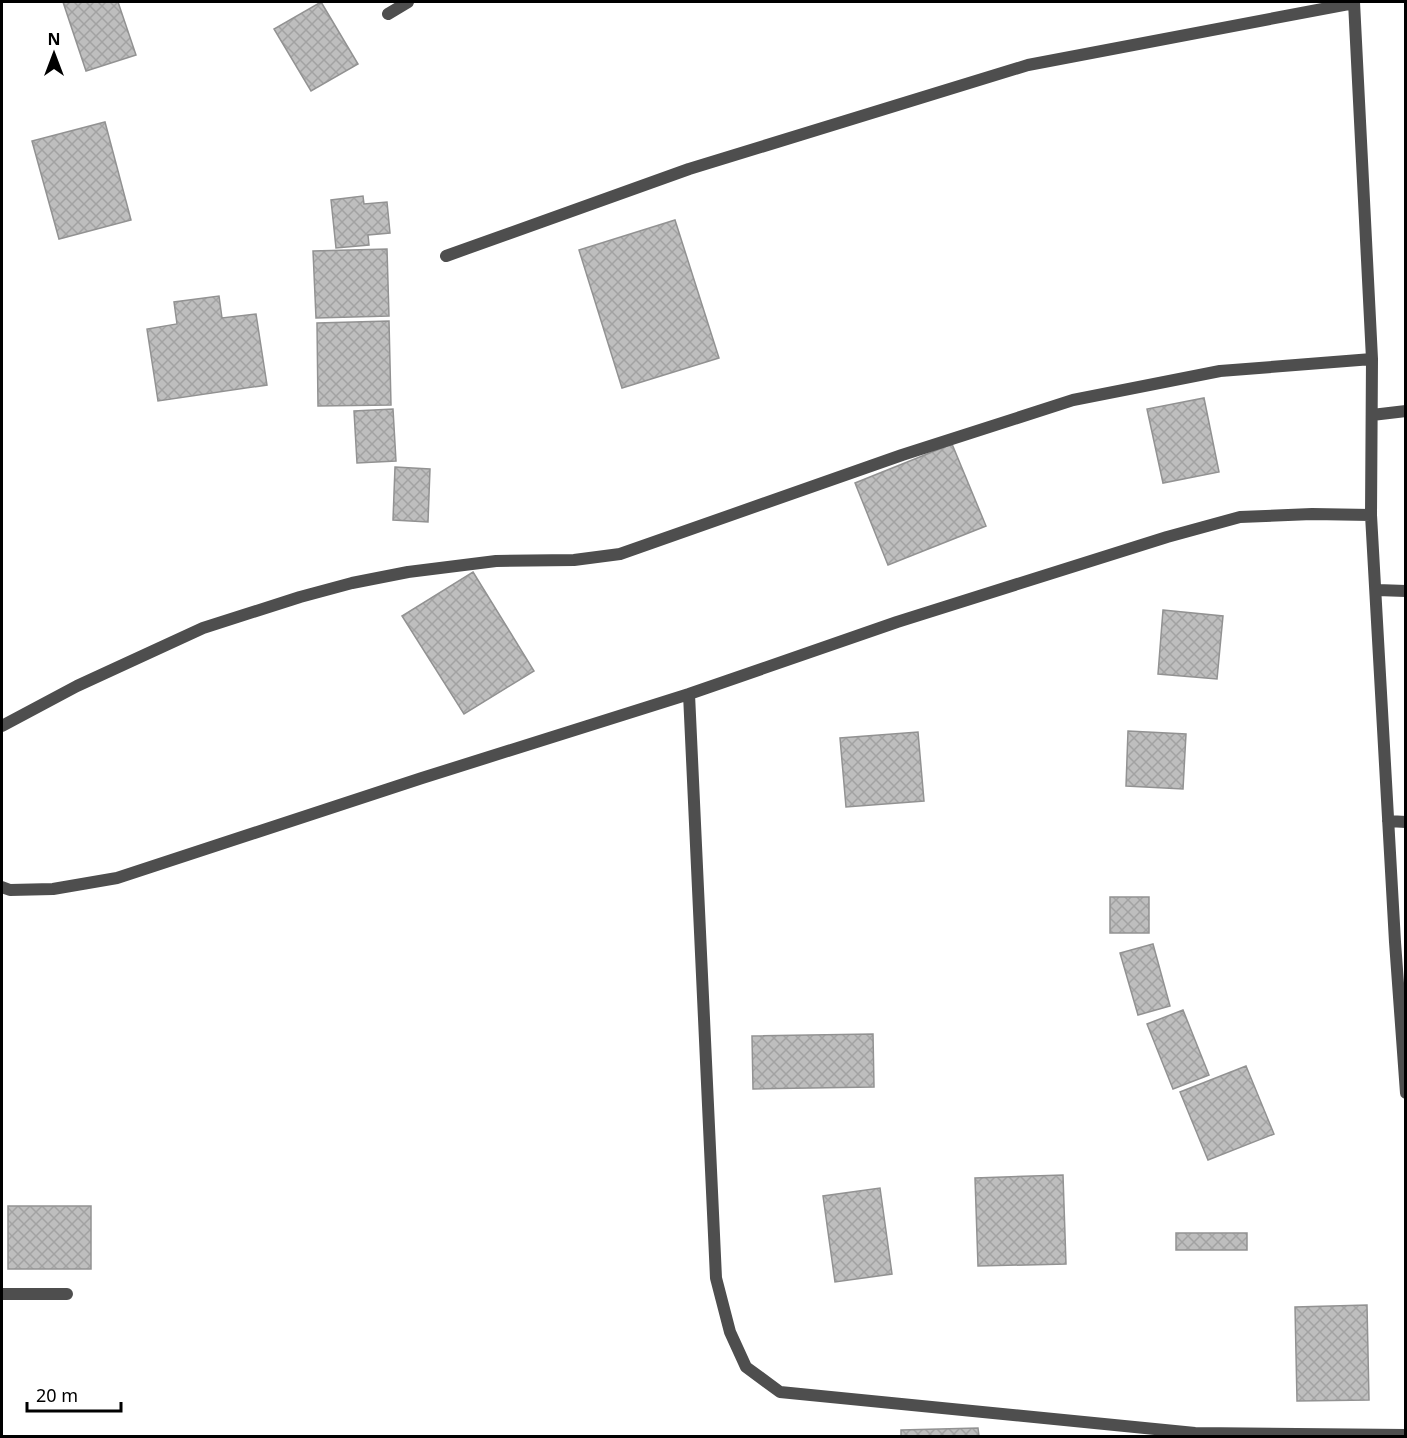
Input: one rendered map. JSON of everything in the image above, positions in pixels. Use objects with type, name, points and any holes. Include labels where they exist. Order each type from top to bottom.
[{"type":"street","points":[[388,14],[408,2]]},
{"type":"street","points":[[446,256],[689,169],[1028,65],[1354,2],[1372,359],[1371,515],[1406,1093]]},
{"type":"street","points":[[2,726],[77,686],[203,628],[310,594],[352,583],[419,571],[496,561],[574,560],[620,554],[902,455],[1073,400],[1220,371],[1372,359]]},
{"type":"street","points":[[1372,416],[1406,411]]},
{"type":"street","points":[[2,887],[10,890],[53,889],[117,878],[433,774],[689,694],[920,615],[1167,537],[1240,517],[1312,514],[1371,515]]},
{"type":"street","points":[[1377,590],[1406,591]]},
{"type":"street","points":[[689,694],[716,1278],[730,1332],[746,1367],[780,1392],[1195,1433],[1406,1435]]},
{"type":"street","points":[[1388,821],[1406,822]]},
{"type":"street","points":[[2,1294],[67,1294]]},
{"type":"building","points":[[63,2],[118,2],[136,55],[86,71]]},
{"type":"building","points":[[321,2],[358,64],[311,91],[274,29]]},
{"type":"building","points":[[105,122],[131,220],[59,239],[32,141]]},
{"type":"building","points":[[363,196],[364,204],[387,202],[390,233],[368,235],[369,245],[336,248],[331,200]]},
{"type":"building","points":[[675,220],[719,358],[622,388],[579,250]]},
{"type":"building","points":[[387,249],[389,316],[316,318],[313,251]]},
{"type":"building","points":[[219,296],[222,318],[256,314],[267,385],[158,401],[147,329],[177,324],[174,302]]},
{"type":"building","points":[[389,321],[391,405],[318,406],[317,323]]},
{"type":"building","points":[[1204,398],[1219,472],[1163,483],[1147,409]]},
{"type":"building","points":[[393,409],[396,461],[357,463],[354,411]]},
{"type":"building","points":[[952,444],[986,526],[888,565],[855,483]]},
{"type":"building","points":[[395,467],[430,469],[428,522],[393,520]]},
{"type":"building","points":[[473,572],[534,671],[464,714],[402,616]]},
{"type":"building","points":[[1163,610],[1223,616],[1217,679],[1158,674]]},
{"type":"building","points":[[1128,731],[1186,734],[1183,789],[1126,786]]},
{"type":"building","points":[[918,732],[924,801],[846,807],[840,738]]},
{"type":"building","points":[[1110,897],[1149,897],[1149,933],[1110,933]]},
{"type":"building","points":[[1153,944],[1170,1006],[1138,1015],[1120,953]]},
{"type":"building","points":[[1183,1010],[1209,1075],[1173,1089],[1147,1024]]},
{"type":"building","points":[[873,1034],[874,1087],[753,1089],[752,1036]]},
{"type":"building","points":[[1246,1066],[1274,1134],[1208,1160],[1180,1092]]},
{"type":"building","points":[[1063,1175],[1066,1264],[978,1266],[975,1178]]},
{"type":"building","points":[[880,1188],[892,1274],[835,1282],[823,1196]]},
{"type":"building","points":[[8,1206],[91,1206],[91,1269],[8,1269]]},
{"type":"building","points":[[1176,1233],[1247,1233],[1247,1250],[1176,1250]]},
{"type":"building","points":[[1367,1305],[1369,1400],[1297,1401],[1295,1307]]},
{"type":"building","points":[[978,1428],[979,1436],[901,1436],[901,1430]]}]
